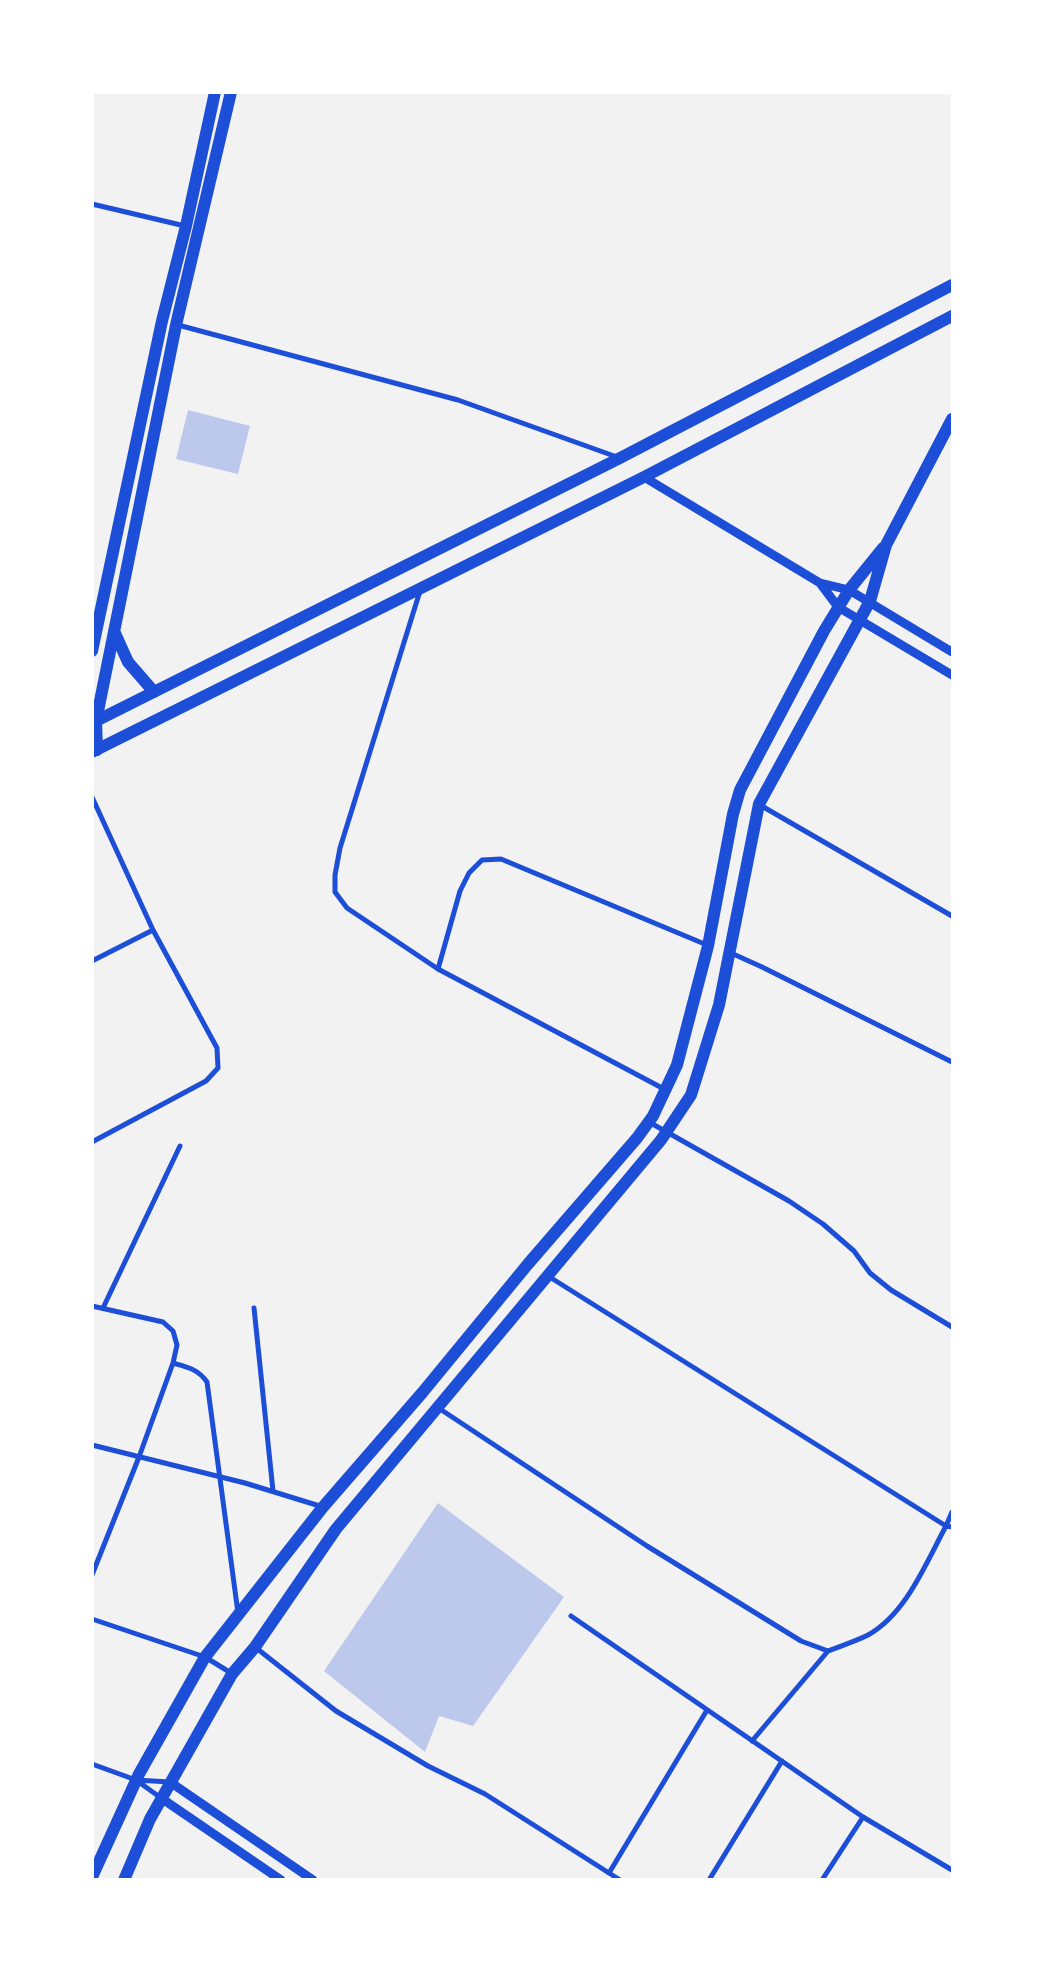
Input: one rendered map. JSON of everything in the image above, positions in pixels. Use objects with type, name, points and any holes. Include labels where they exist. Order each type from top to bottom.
[{"type":"main road","points":[[92,651],[160,331],[186,226],[214,92]]},
{"type":"main road","points":[[231,92],[176,325],[94,722],[95,751],[644,477],[952,316]]},
{"type":"main road","points":[[94,722],[620,458],[952,285]]},
{"type":"main road","points":[[124,1880],[161,1798],[232,1674],[255,1647],[336,1529],[666,1133],[684,1107],[695,1083],[719,1005],[759,804],[870,601],[886,545],[952,419]]},
{"type":"main road","points":[[92,1877],[136,1780],[205,1657],[323,1507],[422,1393],[648,1122],[666,1090],[677,1065],[708,946],[733,814],[740,790],[838,607],[849,590],[886,545]]},
{"type":"main road","points":[[114,631],[128,662],[154,692]]},
{"type":"street","points":[[92,204],[186,226]]},
{"type":"street","points":[[176,325],[458,400],[620,458]]},
{"type":"street","points":[[644,477],[820,583],[849,590],[952,652]]},
{"type":"street","points":[[820,583],[838,607],[952,675]]},
{"type":"street","points":[[420,588],[340,848],[335,876],[335,892],[348,908],[438,969],[666,1090]]},
{"type":"street","points":[[92,797],[153,930],[217,1048],[218,1068],[206,1081],[92,1142]]},
{"type":"street","points":[[759,804],[952,916]]},
{"type":"street","points":[[438,969],[460,891],[468,873],[482,860],[501,859],[708,946]]},
{"type":"street","points":[[92,961],[153,930]]},
{"type":"street","points":[[729,952],[952,1062]]},
{"type":"street","points":[[648,1122],[789,1201],[823,1224],[854,1251],[870,1273],[891,1290],[952,1327]]},
{"type":"street","points":[[102,1308],[180,1146]]},
{"type":"street","points":[[547,1275],[946,1526],[952,1527]]},
{"type":"street","points":[[92,1306],[162,1322],[173,1331],[177,1345],[173,1363],[139,1458],[92,1575]]},
{"type":"street","points":[[254,1308],[273,1491]]},
{"type":"street","points":[[173,1363],[195,1369],[207,1382],[238,1616]]},
{"type":"street","points":[[437,1407],[655,1551],[801,1641],[828,1651]]},
{"type":"street","points":[[92,1445],[219,1476],[323,1507]]},
{"type":"street","points":[[752,1741],[828,1651],[868,1635],[886,1622],[904,1603],[952,1512]]},
{"type":"street","points":[[571,1616],[863,1817],[952,1870]]},
{"type":"street","points":[[92,1619],[205,1657],[232,1674]]},
{"type":"street","points":[[255,1647],[336,1711],[428,1766],[485,1794],[620,1880]]},
{"type":"street","points":[[609,1873],[707,1710]]},
{"type":"street","points":[[709,1880],[782,1761]]},
{"type":"street","points":[[92,1764],[136,1780],[281,1880]]},
{"type":"street","points":[[136,1780],[170,1782],[312,1880]]},
{"type":"street","points":[[822,1880],[863,1817]]},
{"type":"building","points":[[188,410],[250,426],[238,474],[176,459]]},
{"type":"building","points":[[438,1503],[564,1597],[473,1726],[439,1716],[425,1752],[324,1671]]}]
